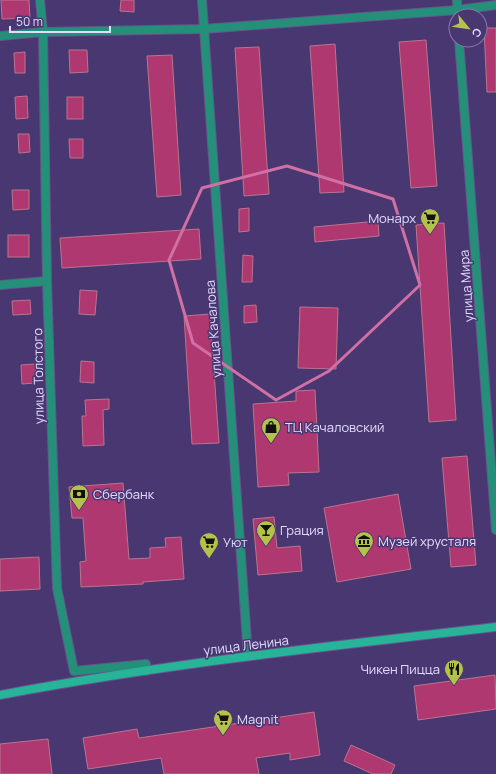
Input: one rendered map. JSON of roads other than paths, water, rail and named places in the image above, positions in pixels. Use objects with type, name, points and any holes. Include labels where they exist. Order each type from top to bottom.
[{"type":"main road","name":"улица Ленина","points":[[0,695],[75,681],[248,656],[496,627]]},
{"type":"street","name":"улица Толстого","points":[[40,0],[43,32],[47,281],[57,588],[74,671],[146,664],[146,671]]},
{"type":"street","name":"улица Качалова","points":[[202,0],[248,656]]},
{"type":"street","points":[[481,8],[496,5]]},
{"type":"street","points":[[0,36],[43,32],[203,29],[448,14]]},
{"type":"street","name":"улица Мира","points":[[461,48],[496,530]]},
{"type":"street","points":[[0,285],[47,281]]},
{"type":"place","name":"Монарх","points":[[430,235]]},
{"type":"place","name":"ТЦ Качаловский","points":[[271,444]]},
{"type":"place","name":"Сбербанк","points":[[79,511]]},
{"type":"place","name":"Грация","points":[[266,547]]},
{"type":"place","name":"Музей хрусталя","points":[[364,558]]},
{"type":"place","name":"Уют","points":[[209,559]]},
{"type":"place","name":"Чикен Пицца","points":[[454,686]]},
{"type":"place","name":"Magnit","points":[[223,736]]}]
